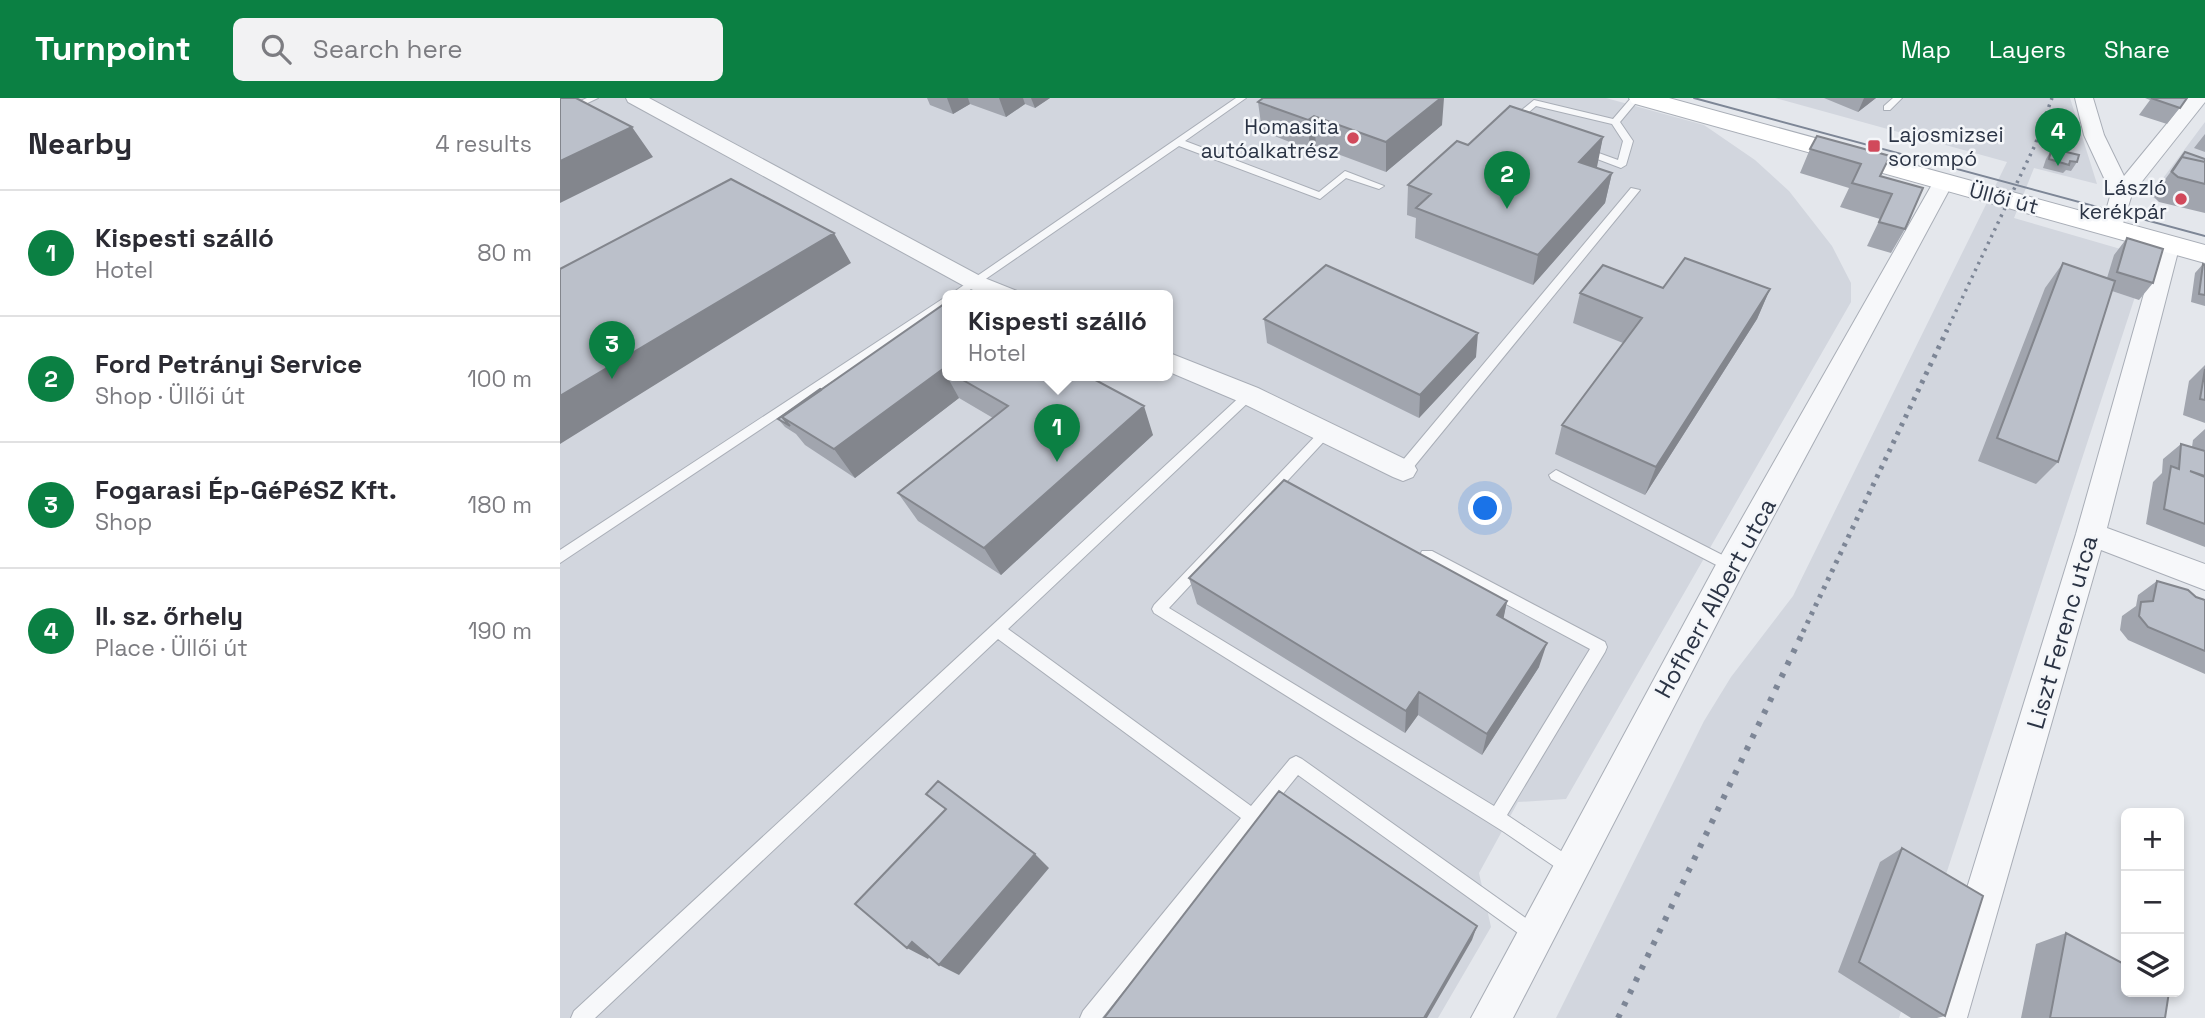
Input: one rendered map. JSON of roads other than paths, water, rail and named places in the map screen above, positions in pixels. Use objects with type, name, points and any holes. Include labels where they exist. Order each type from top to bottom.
[{"type":"main road","name":"Üllői út","points":[[1641,98],[2205,254]]},
{"type":"street","points":[[635,98],[974,282],[994,290]]},
{"type":"street","points":[[2084,98],[2094,135],[2122,193]]},
{"type":"street","points":[[2112,228],[2122,193],[2198,98]]},
{"type":"street","name":"Hofherr Albert utca","points":[[1491,1018],[1731,566],[1944,181]]},
{"type":"street","name":"Liszt Ferenc utca","points":[[1947,1018],[2091,534],[2169,244]]},
{"type":"street","points":[[1173,363],[1249,395],[1403,470]]},
{"type":"street","points":[[2091,534],[2205,577]]},
{"type":"lane","points":[[560,113],[594,98]]},
{"type":"lane","points":[[962,290],[1242,98]]},
{"type":"lane","points":[[1615,122],[1636,98]]},
{"type":"lane","points":[[1887,108],[1898,98]]},
{"type":"lane","points":[[1534,103],[1615,122],[1628,141],[1621,165],[1510,124],[1534,103]]},
{"type":"lane","points":[[1178,142],[1320,196],[1345,174],[1379,186]]},
{"type":"lane","points":[[1403,470],[1635,190]]},
{"type":"lane","points":[[560,557],[942,303]]},
{"type":"lane","points":[[581,1018],[1249,395]]},
{"type":"lane","points":[[1326,432],[1159,609],[1496,818],[1570,867]]},
{"type":"lane","points":[[1556,475],[1731,566]]},
{"type":"lane","points":[[1427,555],[1600,648],[1496,818]]},
{"type":"lane","points":[[997,631],[1253,817]]},
{"type":"lane","points":[[1090,1018],[1297,764],[1535,935]]},
{"type":"tram line","points":[[1694,98],[2205,236]]},
{"type":"railway","points":[[1946,332],[2035,145],[2052,98]]},
{"type":"railway","points":[[1803,632],[1947,330]]},
{"type":"railway","points":[[1618,1018],[1804,630]]},
{"type":"place","name":"Homasita autóalkatrész","points":[[1353,138]]},
{"type":"place","name":"Lajosmizsei sorompó","points":[[1874,146]]},
{"type":"place","name":"II. sz. őrhely","points":[[2058,166]]},
{"type":"place","name":"László kerékpár","points":[[2181,199]]},
{"type":"place","name":"Ford Petrányi Service","points":[[1507,209]]},
{"type":"place","name":"Fogarasi Ép-GéPéSZ Kft.","points":[[612,379]]},
{"type":"place","name":"Kispesti szálló","points":[[1057,462]]}]
